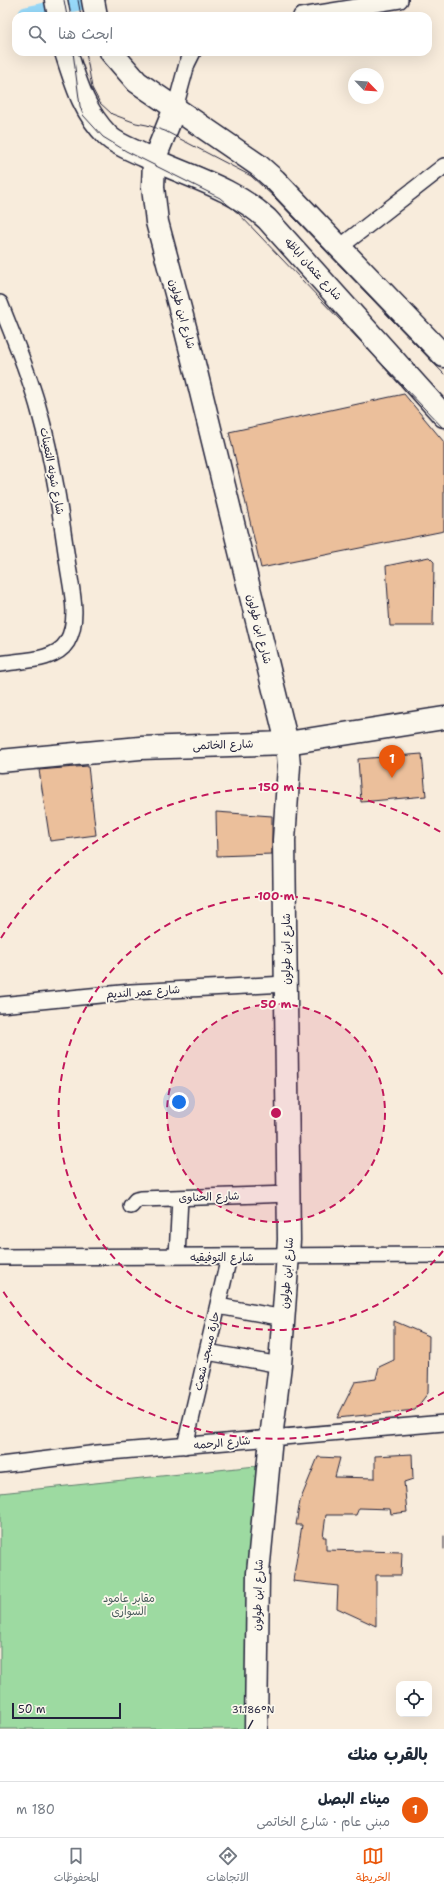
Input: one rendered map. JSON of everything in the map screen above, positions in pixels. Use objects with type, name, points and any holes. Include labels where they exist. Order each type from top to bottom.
[{"type":"street","points":[[56,0],[58,12]]},
{"type":"street","points":[[93,0],[95,12]]},
{"type":"street","points":[[325,12],[400,0]]},
{"type":"street","name":"شارع عثمان اباظه","points":[[67,56],[81,97],[99,126],[109,137],[154,160],[226,190],[254,207],[298,253],[444,416]]},
{"type":"street","points":[[114,56],[137,82],[258,165],[275,180],[444,356]]},
{"type":"street","points":[[175,108],[187,64],[191,56]]},
{"type":"street","name":"شارع ابن طولون","points":[[175,108],[154,160],[153,187],[157,222],[186,331],[287,743],[289,766],[284,840],[290,1194],[289,1257],[280,1366],[271,1438],[258,1573],[256,1729]]},
{"type":"street","points":[[340,247],[444,166]]},
{"type":"street","name":"شارع شونه التعينات","points":[[0,303],[28,374],[40,412],[54,474],[74,608],[74,622],[66,643],[48,656],[0,664]]},
{"type":"street","name":"شارع الخاتمى","points":[[0,761],[140,748],[287,743],[444,718]]},
{"type":"street","name":"شارع عمر النديم","points":[[0,1005],[131,992],[286,984]]},
{"type":"street","name":"شارع الحناوى","points":[[131,1206],[136,1200],[290,1194]]},
{"type":"street","points":[[177,1256],[180,1198]]},
{"type":"street","name":"شارع التوفيقيه","points":[[0,1257],[289,1257],[444,1255]]},
{"type":"street","name":"حارة مسجد شعث","points":[[185,1446],[229,1256]]},
{"type":"street","points":[[218,1306],[284,1318]]},
{"type":"street","points":[[207,1352],[280,1366]]},
{"type":"street","name":"شارع الرحمه","points":[[0,1466],[98,1453],[444,1423]]},
{"type":"green space","name":"مقابر عامود السوارى","points":[[256,1466],[253,1729],[0,1729],[0,1493]]},
{"type":"building","points":[[404,394],[444,442],[444,531],[261,568],[229,432]]},
{"type":"building","points":[[429,557],[434,562],[433,626],[390,626],[386,566]]},
{"type":"building","points":[[422,754],[426,796],[361,802],[358,759]]},
{"type":"building","points":[[88,766],[96,835],[50,841],[39,770]]},
{"type":"building","points":[[216,812],[272,816],[272,854],[217,856]]},
{"type":"building","points":[[394,1321],[429,1336],[428,1393],[415,1410],[337,1418],[355,1382],[376,1379],[379,1367],[394,1360]]},
{"type":"building","points":[[412,1454],[413,1479],[404,1482],[407,1512],[391,1514],[390,1509],[359,1508],[356,1515],[326,1515],[323,1537],[326,1537],[326,1550],[402,1552],[401,1575],[376,1575],[376,1626],[337,1608],[338,1586],[293,1581],[302,1525],[296,1525],[300,1501],[318,1457],[340,1458],[335,1477],[375,1478],[375,1456]]},
{"type":"waterway","points":[[36,12],[94,0]]},
{"type":"tram line","points":[[64,0],[66,12]]},
{"type":"tram line","points":[[78,0],[80,12]]},
{"type":"tram line","points":[[74,56],[80,106],[83,115],[103,137],[126,151],[220,198],[239,214],[444,429]]},
{"type":"tram line","points":[[87,56],[92,88],[100,103],[112,114],[136,123],[165,131],[251,176],[274,197],[444,374]]},
{"type":"tram line","points":[[444,1536],[444,1549]]},
{"type":"place","name":"ميناء البصل","points":[[392,778]]}]
